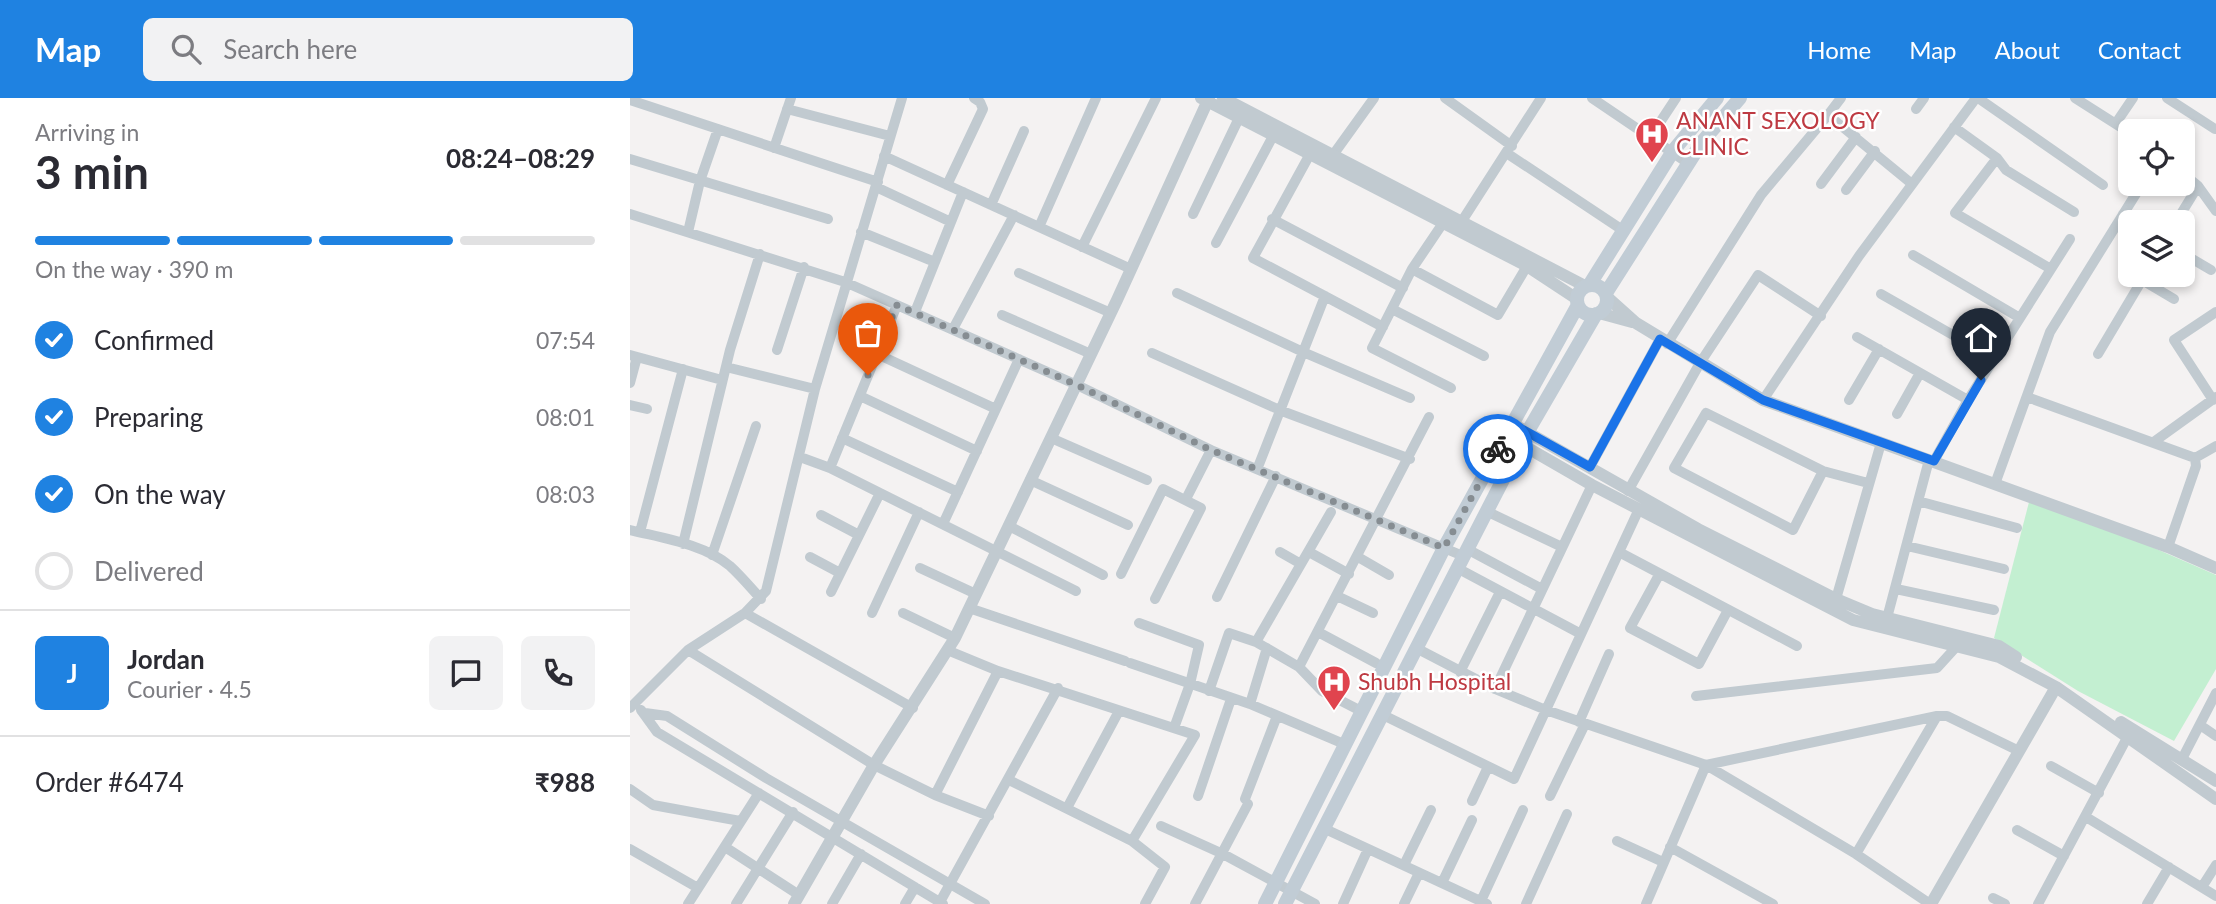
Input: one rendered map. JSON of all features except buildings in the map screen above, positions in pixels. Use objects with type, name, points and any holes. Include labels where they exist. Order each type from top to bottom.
[{"type":"main road","points":[[1265,904],[1444,548],[1577,302],[1624,232],[1673,151],[1717,98]]},
{"type":"main road","points":[[1289,897],[1525,438],[1597,313],[1606,305],[1606,295],[1688,163],[1740,98]]},
{"type":"main road","points":[[1587,285],[1600,286],[1606,295]]},
{"type":"main road","points":[[1577,302],[1584,313],[1597,313]]},
{"type":"street","points":[[902,98],[815,388],[771,579],[761,598],[745,613],[688,650],[633,702],[645,713],[657,732],[942,903],[1058,688]]},
{"type":"street","points":[[947,185],[983,109],[980,102],[974,98]]},
{"type":"street","points":[[1082,247],[1156,98]]},
{"type":"street","points":[[1223,98],[1587,285]]},
{"type":"street","points":[[1334,155],[1372,101],[1359,98]]},
{"type":"street","points":[[1445,98],[1510,150],[1624,232]]},
{"type":"street","points":[[1462,221],[1541,98]]},
{"type":"street","points":[[1592,98],[1688,163]]},
{"type":"street","points":[[1651,136],[1673,102],[1661,98]]},
{"type":"street","points":[[1590,467],[1664,342],[1761,195],[1842,98]]},
{"type":"street","points":[[1916,109],[1924,98]]},
{"type":"street","points":[[1763,400],[1859,256],[1977,98],[2103,184]]},
{"type":"street","points":[[2075,98],[2116,124],[2133,98]]},
{"type":"street","points":[[2167,98],[2215,129]]},
{"type":"street","points":[[1038,227],[1093,99]]},
{"type":"street","points":[[725,847],[797,900],[874,765],[913,708],[955,638],[1111,313],[1205,99],[1527,267],[1577,302]]},
{"type":"street","points":[[630,100],[877,185],[951,222]]},
{"type":"street","points":[[774,148],[789,103],[890,136]]},
{"type":"street","points":[[1828,115],[1912,184]]},
{"type":"street","points":[[1193,214],[1239,118]]},
{"type":"street","points":[[1954,127],[1997,158],[2006,170],[2074,212]]},
{"type":"street","points":[[688,232],[700,181],[718,129]]},
{"type":"street","points":[[991,205],[1024,131]]},
{"type":"street","points":[[1216,243],[1273,136]]},
{"type":"street","points":[[1821,184],[1856,137]]},
{"type":"street","points":[[1846,190],[1875,151]]},
{"type":"street","points":[[1310,154],[1253,258],[1383,327]]},
{"type":"street","points":[[884,156],[1131,269]]},
{"type":"street","points":[[1997,158],[1955,213],[2051,269]]},
{"type":"street","points":[[630,159],[828,219]]},
{"type":"street","points":[[2195,184],[2216,211]]},
{"type":"street","points":[[2183,210],[2198,186]]},
{"type":"street","points":[[915,312],[963,192]]},
{"type":"street","points":[[630,214],[845,282],[1077,385],[1211,450],[1258,467],[1462,558],[1542,589]]},
{"type":"street","points":[[953,329],[1014,215]]},
{"type":"street","points":[[1272,219],[1403,288]]},
{"type":"street","points":[[1995,484],[2050,332],[2118,222]]},
{"type":"street","points":[[1443,223],[1412,269],[1372,348],[1451,388]]},
{"type":"street","points":[[861,232],[935,262]]},
{"type":"street","points":[[1887,618],[1931,461],[2070,239]]},
{"type":"street","points":[[683,544],[726,367],[760,254]]},
{"type":"street","points":[[1913,255],[2020,318]]},
{"type":"street","points":[[2195,261],[2211,270]]},
{"type":"street","points":[[777,350],[804,267]]},
{"type":"street","points":[[1412,269],[1497,315],[1527,267]]},
{"type":"street","points":[[1019,273],[1111,313]]},
{"type":"street","points":[[1628,492],[1700,363],[1758,275],[1821,316]]},
{"type":"street","points":[[2098,354],[2138,287]]},
{"type":"street","points":[[2158,287],[2174,299]]},
{"type":"street","points":[[1177,293],[1410,398]]},
{"type":"street","points":[[1881,294],[1995,359]]},
{"type":"street","points":[[1606,295],[1636,323],[1664,342],[1763,400],[2168,547],[2216,568]]},
{"type":"street","points":[[1258,467],[1325,296]]},
{"type":"street","points":[[830,468],[897,305]]},
{"type":"street","points":[[1392,309],[1484,356]]},
{"type":"street","points":[[2155,442],[2214,398],[2174,340],[2216,312]]},
{"type":"street","points":[[1597,313],[1636,323]]},
{"type":"street","points":[[1002,315],[1091,354]]},
{"type":"street","points":[[1857,337],[1968,400]]},
{"type":"street","points":[[1849,400],[1879,348]]},
{"type":"street","points":[[1152,353],[1282,411],[1410,459]]},
{"type":"street","points":[[877,354],[996,409]]},
{"type":"street","points":[[630,383],[634,356],[723,380]]},
{"type":"street","points":[[943,524],[1019,359]]},
{"type":"street","points":[[726,367],[815,388]]},
{"type":"street","points":[[683,369],[635,531],[712,555],[728,565],[761,598]]},
{"type":"street","points":[[1897,414],[1920,373]]},
{"type":"street","points":[[860,396],[977,451]]},
{"type":"street","points":[[2027,397],[2195,458]]},
{"type":"street","points":[[630,405],[647,409]]},
{"type":"street","points":[[1823,471],[1793,530],[1674,468],[1706,413],[1823,471],[1868,483]]},
{"type":"street","points":[[1299,667],[1410,459],[1429,417]]},
{"type":"street","points":[[712,555],[756,426]]},
{"type":"street","points":[[1508,429],[1590,467],[1628,492],[1836,598],[1887,618],[1999,646],[2216,781]]},
{"type":"street","points":[[842,438],[958,492]]},
{"type":"street","points":[[1051,438],[1147,480]]},
{"type":"street","points":[[1525,438],[1592,485],[1853,620],[1999,657],[2056,687],[2216,799]]},
{"type":"street","points":[[1836,598],[1881,443]]},
{"type":"street","points":[[2195,458],[2216,446]]},
{"type":"street","points":[[1186,499],[1211,450]]},
{"type":"street","points":[[800,457],[830,468],[1076,591]]},
{"type":"street","points":[[2168,547],[2196,467],[2195,458]]},
{"type":"street","points":[[1217,597],[1276,476]]},
{"type":"street","points":[[1030,480],[1128,525]]},
{"type":"street","points":[[1495,689],[1592,485]]},
{"type":"street","points":[[1121,574],[1163,489],[1201,508],[1155,599]]},
{"type":"street","points":[[831,592],[880,493]]},
{"type":"street","points":[[1918,501],[2017,528]]},
{"type":"street","points":[[1381,714],[1514,779],[1639,509]]},
{"type":"street","points":[[1486,511],[1562,547]]},
{"type":"street","points":[[872,612],[919,512]]},
{"type":"street","points":[[1255,642],[1331,512]]},
{"type":"street","points":[[821,515],[859,535]]},
{"type":"street","points":[[1009,526],[1103,575]]},
{"type":"street","points":[[1907,546],[2004,569]]},
{"type":"street","points":[[1280,552],[1301,564]]},
{"type":"street","points":[[1309,552],[1349,574]]},
{"type":"street","points":[[1619,552],[1797,646]]},
{"type":"street","points":[[810,557],[840,573]]},
{"type":"street","points":[[1357,557],[1390,575]]},
{"type":"street","points":[[1462,558],[1500,592],[1581,634]]},
{"type":"street","points":[[920,568],[976,594]]},
{"type":"street","points":[[1659,575],[1630,628],[1699,664],[1728,610]]},
{"type":"street","points":[[1896,589],[1994,610]]},
{"type":"street","points":[[1460,672],[1500,592]]},
{"type":"street","points":[[1337,596],[1373,612]]},
{"type":"street","points":[[969,608],[1250,704],[1344,744]]},
{"type":"street","points":[[745,613],[913,708]]},
{"type":"street","points":[[903,613],[955,638]]},
{"type":"street","points":[[1139,623],[1199,645],[1190,684],[1174,728]]},
{"type":"street","points":[[1318,632],[1376,663]]},
{"type":"street","points":[[1209,691],[1229,633],[1267,648],[1299,667],[1322,691],[1361,711]]},
{"type":"street","points":[[1696,696],[1937,668],[1957,646]]},
{"type":"street","points":[[1250,704],[1267,648]]},
{"type":"street","points":[[1416,648],[1495,689],[1546,710],[1706,765],[1856,854],[1931,904],[2056,687]]},
{"type":"street","points":[[688,650],[874,765],[935,795],[989,816]]},
{"type":"street","points":[[947,650],[998,671],[1058,688],[1195,735],[1132,841]]},
{"type":"street","points":[[1550,796],[1609,654]]},
{"type":"street","points":[[935,795],[998,671]]},
{"type":"street","points":[[2182,759],[2216,693]]},
{"type":"street","points":[[1198,796],[1231,699]]},
{"type":"street","points":[[1067,808],[1119,710]]},
{"type":"street","points":[[645,713],[667,716],[766,778],[985,904]]},
{"type":"street","points":[[1195,904],[1223,854],[1246,802],[1277,716]]},
{"type":"street","points":[[1706,765],[1937,716],[1947,716],[2019,751]]},
{"type":"street","points":[[1856,854],[1937,716]]},
{"type":"street","points":[[2200,725],[2216,736]]},
{"type":"street","points":[[2040,903],[2128,736]]},
{"type":"street","points":[[1646,904],[1706,765]]},
{"type":"street","points":[[2051,766],[2099,793]]},
{"type":"street","points":[[1472,801],[1488,768]]},
{"type":"street","points":[[1009,780],[1132,841],[1165,867],[1145,904]]},
{"type":"street","points":[[630,789],[653,805],[740,821]]},
{"type":"street","points":[[688,904],[760,793]]},
{"type":"street","points":[[1404,865],[1431,810]]},
{"type":"street","points":[[1323,828],[1442,883],[1465,899],[1484,902],[1523,810]]},
{"type":"street","points":[[736,904],[793,812]]},
{"type":"street","points":[[1527,904],[1567,814]]},
{"type":"street","points":[[2085,817],[2216,896]]},
{"type":"street","points":[[1442,883],[1472,820]]},
{"type":"street","points":[[1161,826],[1223,854],[1277,883],[1289,897],[1315,904]]},
{"type":"street","points":[[2017,830],[2064,856]]},
{"type":"street","points":[[1617,841],[1663,862]]},
{"type":"street","points":[[1670,847],[1773,904]]},
{"type":"street","points":[[630,849],[698,888]]},
{"type":"street","points":[[1343,904],[1368,849]]},
{"type":"street","points":[[832,904],[861,854]]},
{"type":"street","points":[[2202,887],[2216,865]]},
{"type":"street","points":[[2147,904],[2169,867]]},
{"type":"street","points":[[1404,904],[1419,873]]},
{"type":"street","points":[[905,904],[915,887]]},
{"type":"street","points":[[1993,898],[2005,904]]},
{"type":"green space","points":[[2029,502],[2145,544],[2216,575],[2216,669],[2174,741],[2078,691],[1994,638]]},
{"type":"way so far","points":[[868,375],[897,305],[1077,385],[1211,450],[1258,467],[1444,548],[1498,449]]},
{"type":"place","name":"ANANT SEXOLOGY CLINIC","points":[[1652,164]]},
{"type":"place","name":"Shubh Hospital","points":[[1334,712]]},
{"type":"route","points":[[1498,449],[1511,423],[1590,467],[1660,339],[1763,400],[1934,461],[1981,380]]}]
